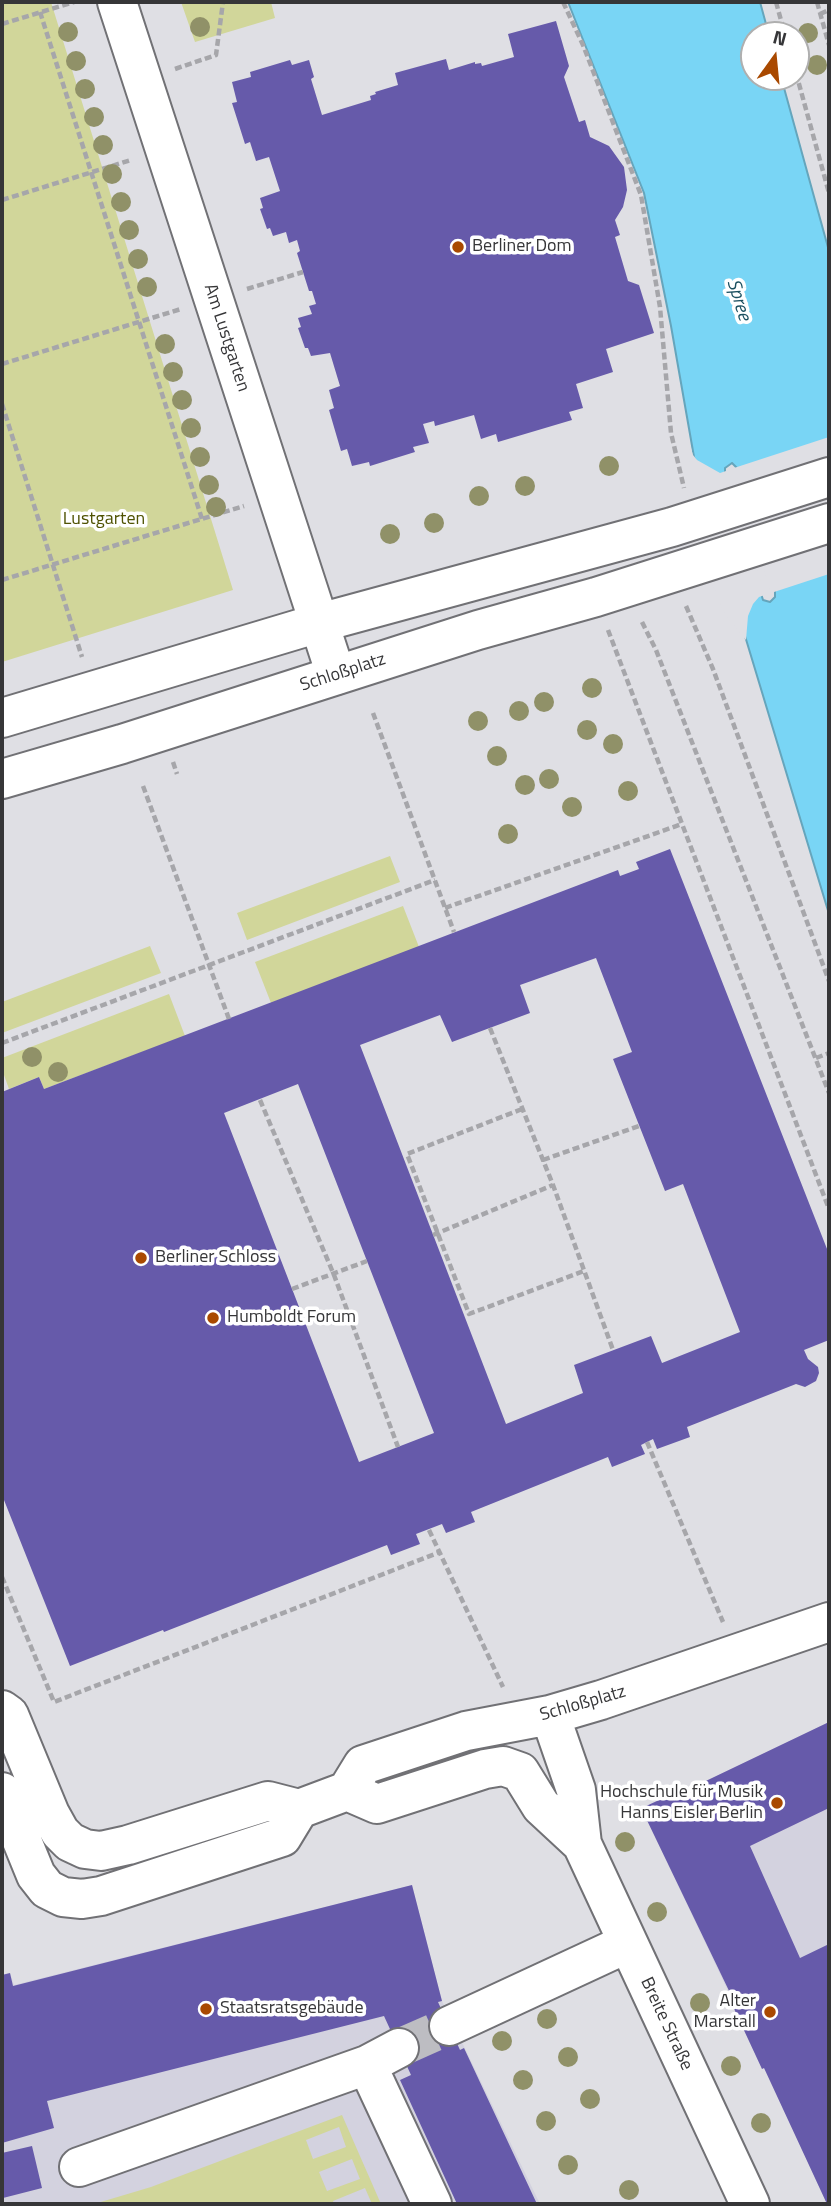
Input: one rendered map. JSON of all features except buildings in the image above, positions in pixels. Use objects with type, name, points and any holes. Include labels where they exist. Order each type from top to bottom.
[{"type":"street","name":"Am Lustgarten","points":[[117,2],[335,675]]},
{"type":"street","points":[[2,718],[679,511],[829,477]]},
{"type":"street","name":"Schloßplatz","points":[[2,779],[829,523]]},
{"type":"street","name":"Schloßplatz","points":[[346,1791],[363,1765],[466,1731],[508,1705],[550,1716],[829,1622]]},
{"type":"street","points":[[508,1705],[511,1744],[526,1782]]},
{"type":"street","points":[[2,1710],[9,1715],[60,1832],[70,1842],[85,1849],[101,1851],[128,1845],[268,1801],[299,1809],[346,1791],[377,1804],[485,1769],[503,1766],[526,1782]]},
{"type":"street","name":"Breite Straße","points":[[550,1716],[576,1790],[582,1844],[750,2204]]},
{"type":"street","name":"Breite Straße","points":[[526,1782],[541,1805],[582,1844]]},
{"type":"street","points":[[2,1792],[36,1875],[47,1889],[64,1897],[82,1899],[101,1896],[282,1836],[299,1809]]},
{"type":"street","points":[[449,2026],[628,1942]]},
{"type":"street","points":[[79,2167],[383,2056],[432,2204]]},
{"type":"path","points":[[2,24],[74,2]]},
{"type":"path","points":[[142,80],[216,55],[223,2]]},
{"type":"path","points":[[563,2],[583,44],[640,195],[660,307],[679,511]]},
{"type":"path","points":[[776,2],[781,21]]},
{"type":"path","points":[[817,2],[829,45]]},
{"type":"path","points":[[820,14],[829,10]]},
{"type":"path","points":[[40,12],[202,519]]},
{"type":"path","points":[[801,91],[829,193]]},
{"type":"path","points":[[2,200],[166,149]]},
{"type":"path","points":[[285,277],[303,272]]},
{"type":"path","points":[[2,365],[213,299]]},
{"type":"path","points":[[2,404],[82,657]]},
{"type":"path","points":[[2,580],[278,495]]},
{"type":"path","points":[[596,597],[829,1209]]},
{"type":"path","points":[[686,606],[713,669],[829,981]]},
{"type":"path","points":[[642,622],[656,650],[829,1093]]},
{"type":"path","points":[[373,713],[454,932]]},
{"type":"path","points":[[143,786],[229,1019]]},
{"type":"path","points":[[445,908],[682,824]]},
{"type":"path","points":[[2,1043],[435,880]]},
{"type":"path","points":[[491,1028],[553,1185],[613,1350]]},
{"type":"path","points":[[816,1058],[829,1053]]},
{"type":"path","points":[[260,1100],[334,1275],[398,1447]]},
{"type":"path","points":[[523,1109],[407,1154],[435,1234],[469,1314],[584,1271]]},
{"type":"path","points":[[543,1160],[639,1126]]},
{"type":"path","points":[[435,1234],[553,1185]]},
{"type":"path","points":[[292,1289],[367,1261]]},
{"type":"path","points":[[647,1442],[726,1628]]},
{"type":"path","points":[[429,1530],[508,1705]]},
{"type":"path","points":[[2,1577],[54,1702],[440,1552]]},
{"type":"shaded area","points":[[829,1722],[827,2204],[643,1812],[646,1810],[644,1807],[685,1788],[687,1790]]},
{"type":"shaded area","points":[[412,1885],[442,2001],[540,2204],[2,2204],[2,1975],[10,1973],[14,1985]]},
{"type":"green space","name":"Lustgarten","points":[[2,2],[51,2],[233,590],[2,662]]},
{"type":"green space","points":[[181,2],[271,2],[275,18],[195,42]]},
{"type":"green space","points":[[390,856],[400,882],[247,940],[237,913]]},
{"type":"green space","points":[[403,906],[419,947],[271,1003],[255,962]]},
{"type":"green space","points":[[150,946],[161,973],[2,1033],[2,1002]]},
{"type":"green space","points":[[169,994],[185,1036],[44,1089],[39,1077],[9,1089],[2,1075],[2,1058]]},
{"type":"green space","points":[[342,2115],[381,2204],[372,2204],[365,2188],[333,2201],[334,2204],[94,2204],[151,2187]],"holes":[[[339,2127],[346,2147],[313,2159],[306,2140]],[[352,2159],[360,2179],[327,2191],[319,2172]]]},
{"type":"water","name":"Spree","points":[[568,2],[760,2],[765,21],[740,21],[740,91],[785,91],[829,251],[829,914],[694,457],[644,193]],"holes":[[[732,463],[738,469],[775,597],[770,602],[763,600],[725,473],[725,468]]]},
{"type":"pier","points":[[687,434],[697,460],[720,473],[729,470],[765,595],[753,604],[748,616],[746,640],[725,615],[700,554],[690,513],[686,479],[691,457]]},
{"type":"pier","points":[[829,437],[829,574],[771,593],[734,468]]},
{"type":"tunnel","points":[[399,2048],[449,2026]]},
{"type":"place","name":"Berliner Dom","points":[[458,247]]},
{"type":"place","name":"Berliner Schloss","points":[[141,1258]]},
{"type":"place","name":"Humboldt Forum","points":[[213,1318]]},
{"type":"place","name":"Hochschule für Musik Hanns Eisler Berlin","points":[[777,1803]]},
{"type":"place","name":"Staatsratsgebäude","points":[[206,2009]]},
{"type":"place","name":"Alter Marstall","points":[[770,2012]]}]
